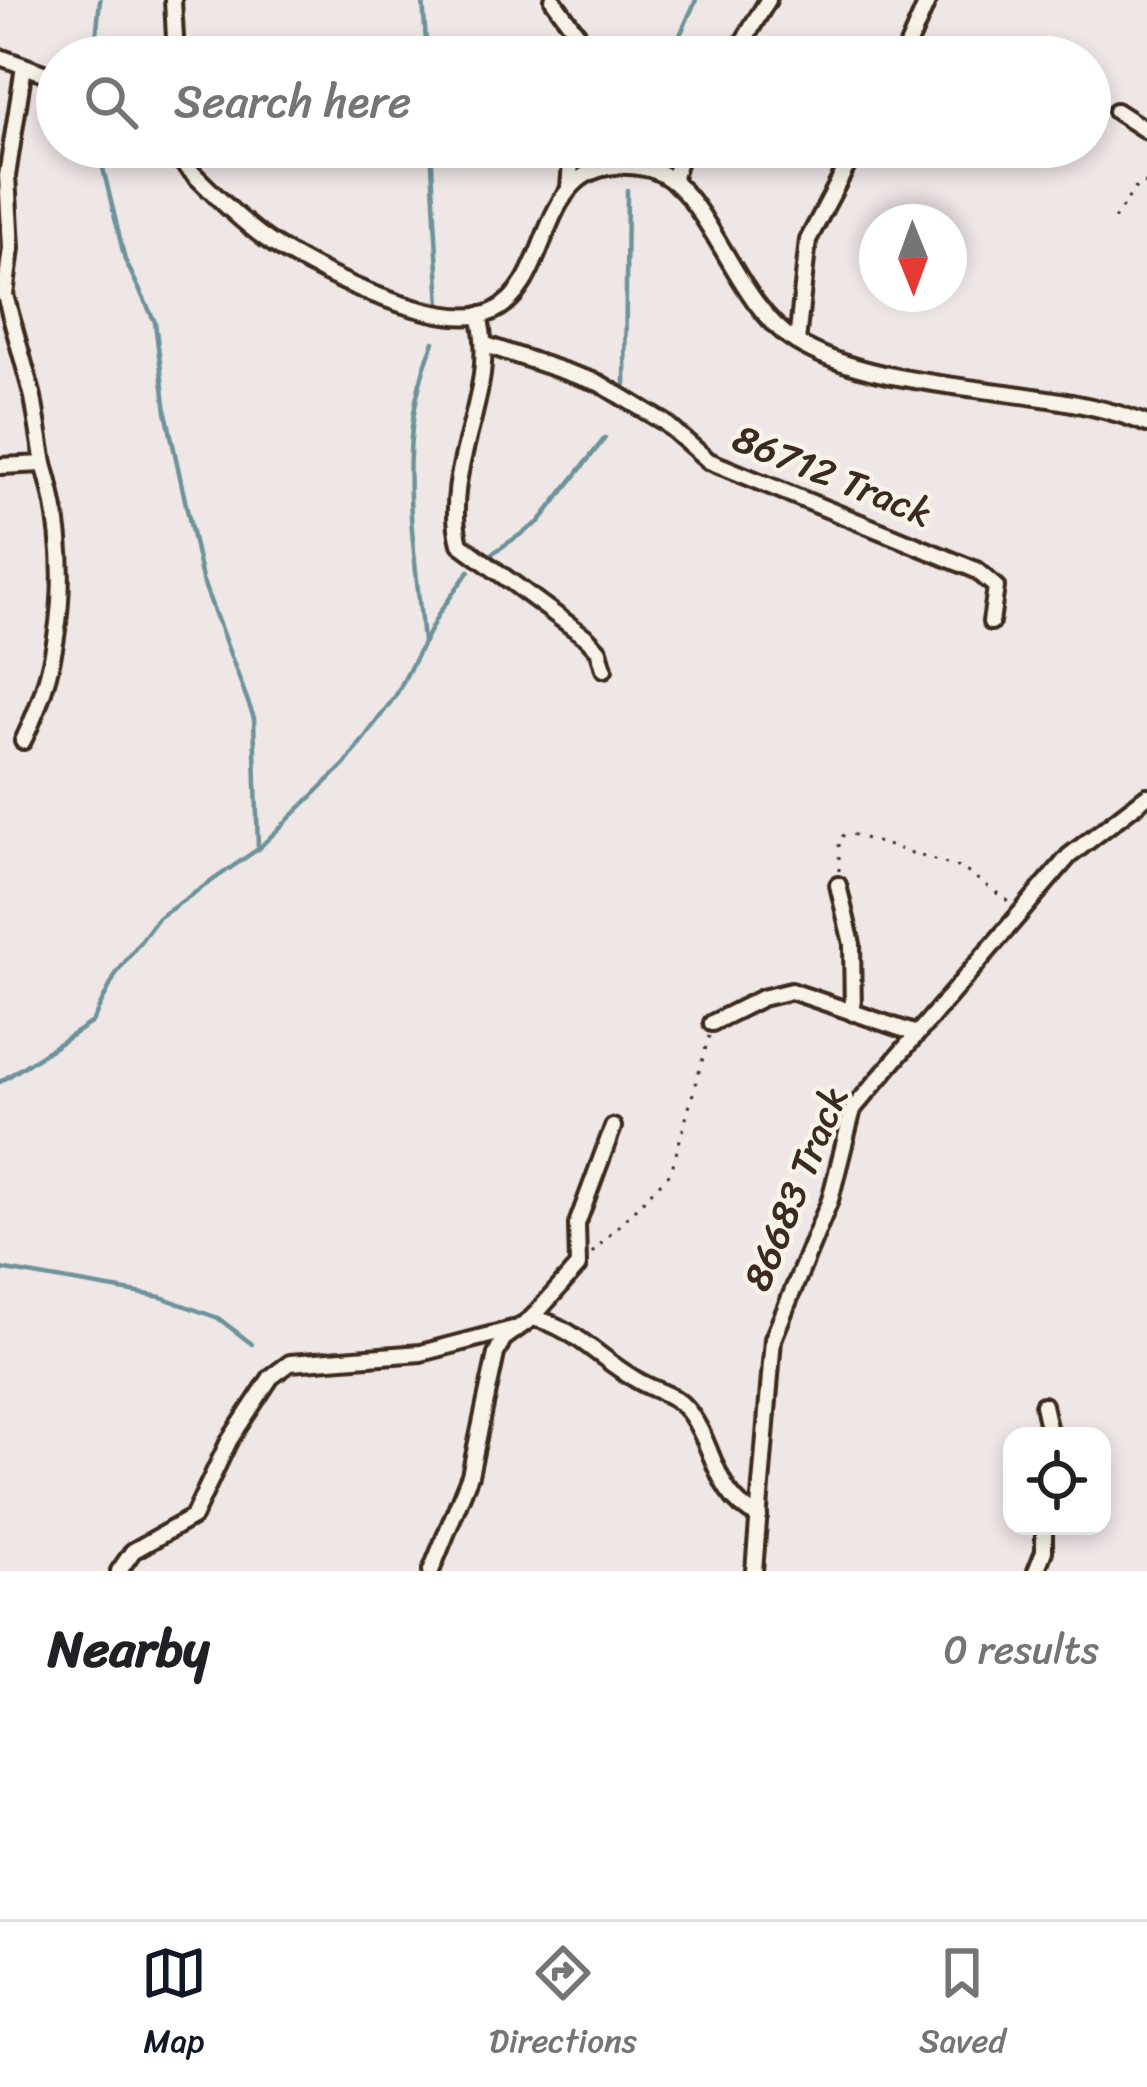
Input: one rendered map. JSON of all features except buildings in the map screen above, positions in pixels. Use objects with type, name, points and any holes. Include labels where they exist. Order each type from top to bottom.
[{"type":"street","points":[[173,0],[175,36]]},
{"type":"street","points":[[554,0],[579,36]]},
{"type":"street","points":[[747,36],[768,0]]},
{"type":"street","points":[[912,36],[928,0]]},
{"type":"street","points":[[0,56],[36,70]]},
{"type":"street","points":[[22,741],[46,690],[56,650],[60,551],[33,397],[5,295],[11,248],[7,176],[24,66]]},
{"type":"street","points":[[1116,111],[1147,130]]},
{"type":"street","points":[[189,168],[265,238],[298,257],[428,312],[479,315],[511,297],[569,189],[571,168]]},
{"type":"street","points":[[569,189],[601,170],[614,168]]},
{"type":"street","points":[[645,168],[673,180],[695,202],[746,295],[797,343],[861,367],[1147,424]]},
{"type":"street","points":[[673,180],[676,168]]},
{"type":"street","points":[[797,343],[808,240],[846,168]]},
{"type":"street","points":[[479,315],[486,345],[483,388],[458,497],[460,544],[586,638],[599,651],[604,670]]},
{"type":"street","name":"86712 Track","points":[[486,345],[599,383],[664,422],[709,460],[976,570],[996,587],[992,622]]},
{"type":"street","points":[[0,466],[44,464]]},
{"type":"street","name":"86683 Track","points":[[754,1571],[779,1317],[830,1200],[853,1109],[1090,836],[1147,796]]},
{"type":"street","points":[[838,885],[852,944],[853,1013]]},
{"type":"street","points":[[712,1023],[762,998],[791,991],[916,1034]]},
{"type":"street","points":[[119,1571],[134,1551],[193,1517],[209,1479],[271,1377],[290,1363],[421,1352],[514,1328],[532,1318],[578,1267],[578,1224],[613,1127]]},
{"type":"street","points":[[532,1318],[593,1348],[637,1381],[676,1398],[699,1426],[724,1489],[759,1516]]},
{"type":"street","points":[[431,1571],[470,1475],[496,1354],[514,1328]]},
{"type":"street","points":[[1042,1405],[1048,1427]]},
{"type":"street","points":[[1036,1571],[1044,1535]]},
{"type":"path","points":[[1114,219],[1138,184],[1147,183]]},
{"type":"path","points":[[838,885],[839,838],[848,833],[963,869],[1022,910]]},
{"type":"path","points":[[578,1267],[671,1172],[712,1023]]},
{"type":"waterway","points":[[96,36],[100,0]]},
{"type":"waterway","points":[[423,0],[426,36]]},
{"type":"waterway","points":[[680,36],[696,0]]},
{"type":"waterway","points":[[103,168],[125,260],[155,322],[166,412],[202,579],[254,718],[258,849]]},
{"type":"waterway","points":[[432,168],[440,307]]},
{"type":"waterway","points":[[625,384],[627,190]]},
{"type":"waterway","points":[[423,643],[410,453],[413,416],[434,342]]},
{"type":"waterway","points":[[487,557],[539,522],[605,438]]},
{"type":"waterway","points":[[0,1082],[92,1022],[116,974],[158,918],[258,849],[345,764],[396,695],[439,613],[469,571]]},
{"type":"waterway","points":[[0,1269],[161,1297],[218,1318],[252,1344]]}]
